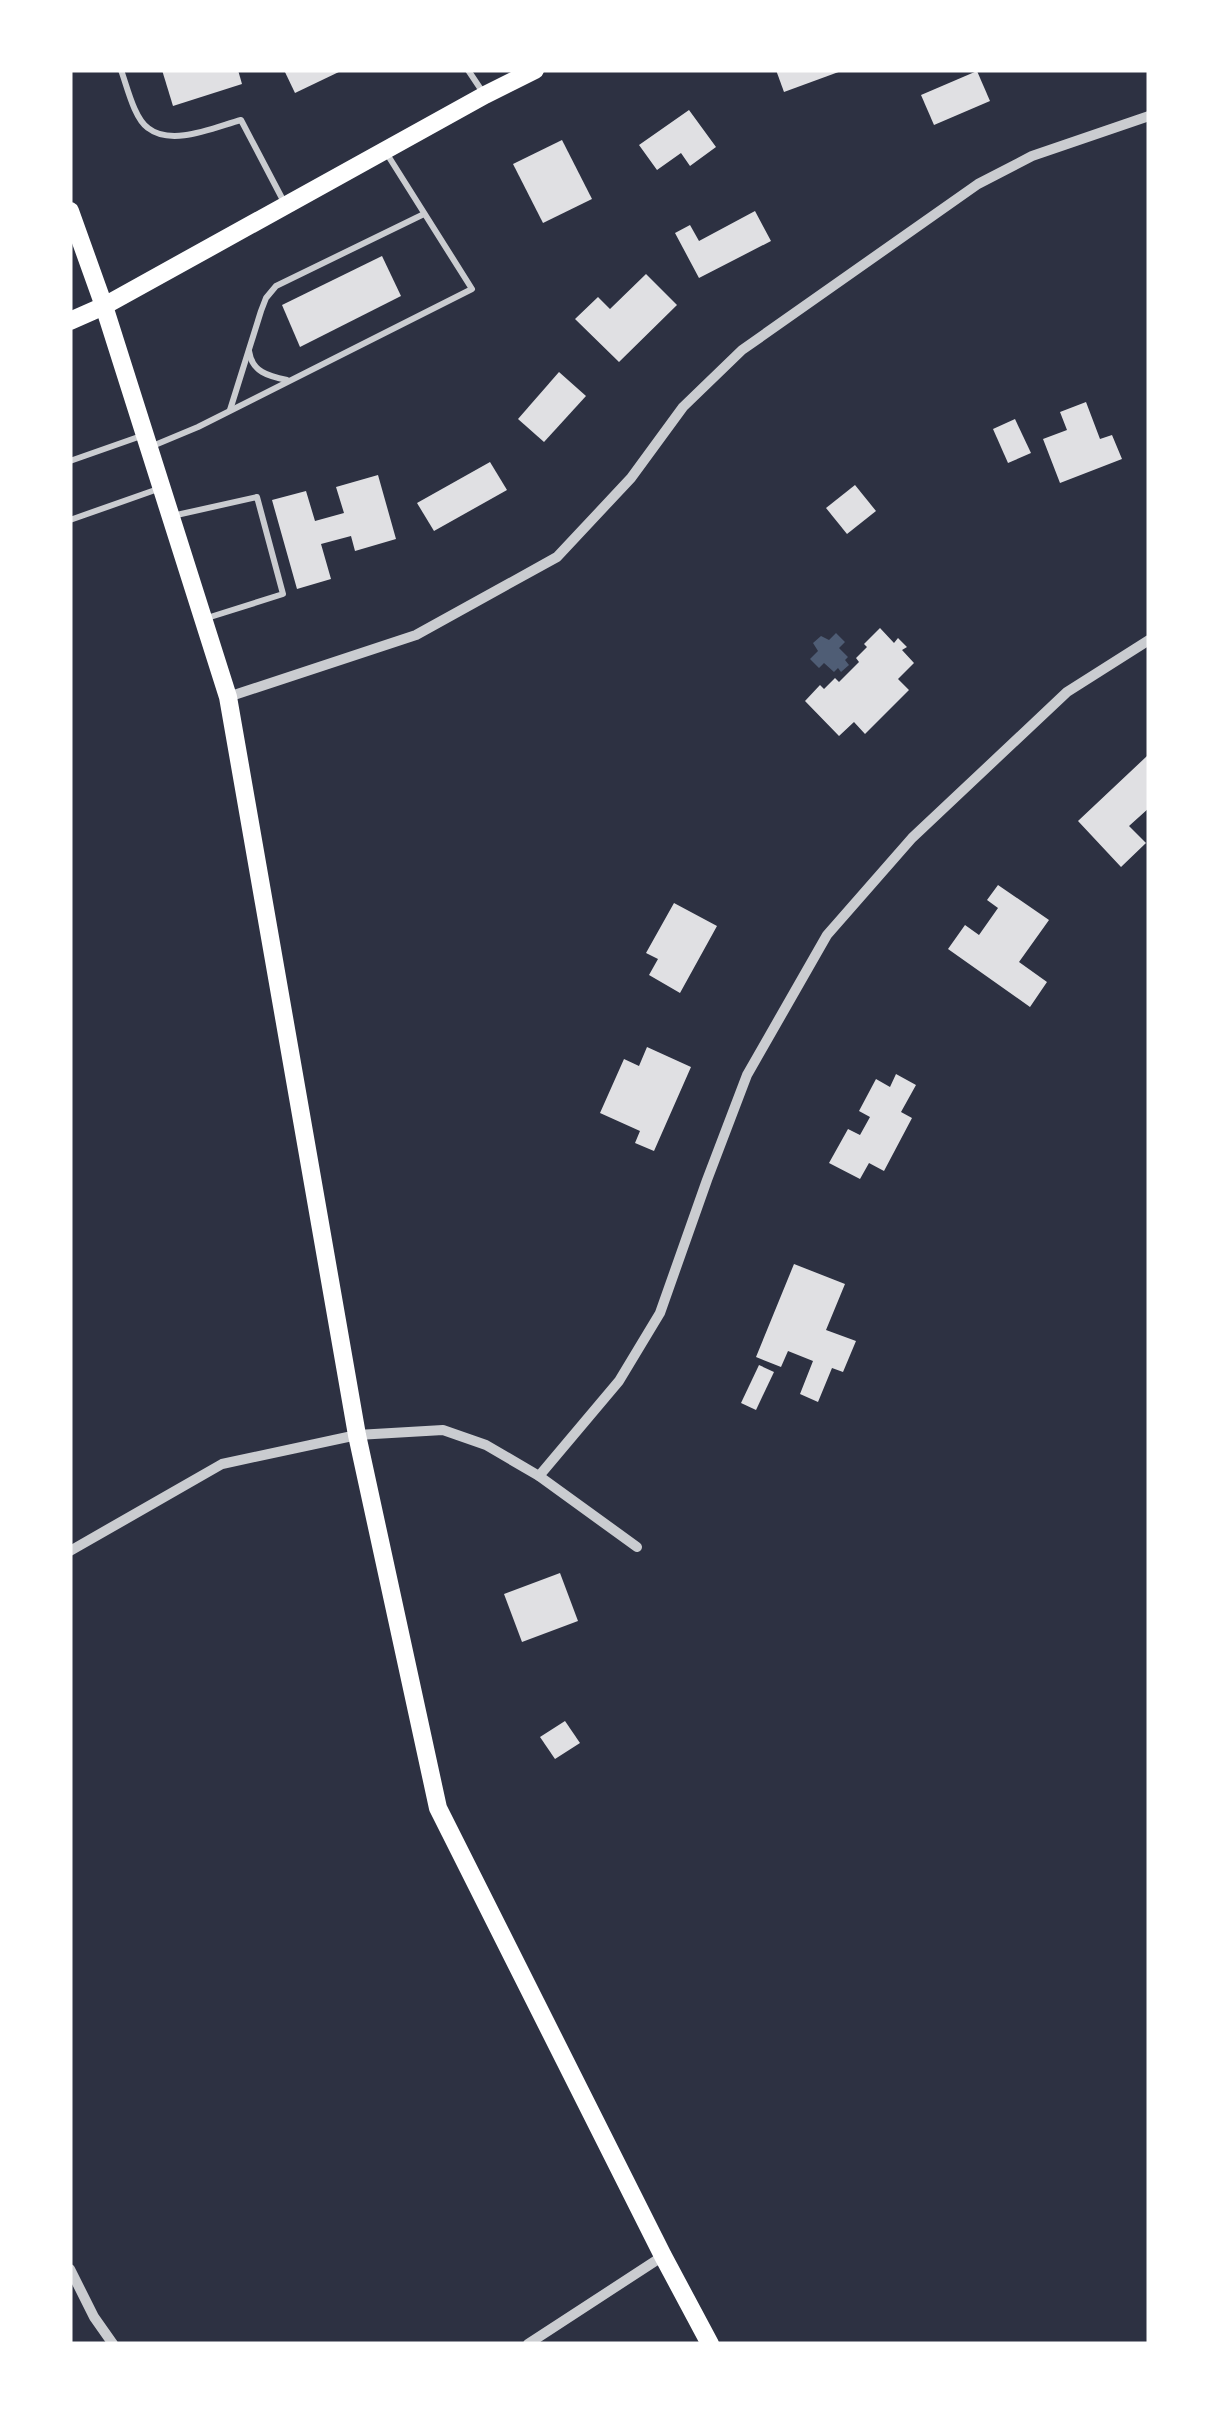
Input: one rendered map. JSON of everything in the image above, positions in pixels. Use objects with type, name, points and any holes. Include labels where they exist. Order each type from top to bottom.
[{"type":"main road","points":[[70,322],[535,70]]},
{"type":"main road","points":[[70,211],[228,697],[358,1435],[438,1808],[710,2344]]},
{"type":"street","points":[[228,697],[416,635],[557,557],[631,478],[683,407],[742,350],[978,184],[1032,156],[1149,116]]},
{"type":"street","points":[[539,1476],[618,1382],[660,1314],[747,1075],[827,935],[912,838],[1067,692],[1149,640]]},
{"type":"street","points":[[70,1551],[222,1464],[358,1435],[443,1430],[486,1445],[539,1476],[638,1547]]},
{"type":"street","points":[[528,2344],[663,2256]]},
{"type":"street","points":[[70,2269],[94,2317],[113,2344]]},
{"type":"lane","points":[[121,70],[147,128],[167,136],[186,135],[240,120],[286,206]]},
{"type":"lane","points":[[468,70],[485,95]]},
{"type":"lane","points":[[70,461],[147,441],[230,411],[472,288],[384,151]]},
{"type":"lane","points":[[230,411],[266,298],[276,286],[424,214]]},
{"type":"lane","points":[[248,350],[250,362],[258,370],[290,381]]},
{"type":"lane","points":[[70,520],[162,487]]},
{"type":"lane","points":[[171,516],[258,497],[283,594],[204,619]]},
{"type":"water","points":[[836,633],[845,642],[839,648],[848,657],[845,660],[849,665],[841,672],[838,668],[834,672],[824,663],[819,668],[810,659],[818,651],[813,643],[821,636],[829,640]]},
{"type":"building","points":[[162,70],[238,70],[242,84],[173,106]]},
{"type":"building","points":[[284,70],[343,70],[295,93]]},
{"type":"building","points":[[776,70],[844,70],[784,92]]},
{"type":"building","points":[[977,71],[990,101],[934,125],[921,95]]},
{"type":"building","points":[[689,110],[716,147],[690,166],[681,153],[657,170],[639,145]]},
{"type":"building","points":[[562,140],[592,199],[543,223],[513,164]]},
{"type":"building","points":[[755,211],[771,241],[699,278],[675,233],[690,225],[699,241]]},
{"type":"building","points":[[382,256],[401,296],[300,347],[282,305]]},
{"type":"building","points":[[646,274],[677,305],[619,362],[575,319],[598,297],[610,309]]},
{"type":"building","points":[[559,372],[586,396],[544,442],[518,419]]},
{"type":"building","points":[[1086,402],[1100,439],[1112,435],[1122,459],[1060,483],[1043,439],[1067,430],[1060,412]]},
{"type":"building","points":[[1015,419],[1031,453],[1008,463],[993,429]]},
{"type":"building","points":[[490,462],[507,490],[434,531],[417,503]]},
{"type":"building","points":[[378,475],[396,539],[355,551],[351,536],[321,544],[331,579],[297,589],[272,500],[306,491],[315,521],[344,513],[336,487]]},
{"type":"building","points":[[855,485],[876,511],[847,534],[826,508]]},
{"type":"building","points":[[880,628],[894,643],[898,638],[907,647],[902,650],[914,663],[898,679],[909,690],[865,734],[854,722],[839,736],[805,701],[820,685],[824,689],[835,678],[839,682],[859,662],[856,658],[867,647],[864,644]]},
{"type":"building","points":[[1147,756],[1149,808],[1129,826],[1146,843],[1121,867],[1078,821]]},
{"type":"building","points":[[998,885],[1049,920],[1019,962],[1047,982],[1030,1007],[948,949],[965,925],[979,935],[998,908],[987,900]]},
{"type":"building","points":[[674,903],[717,926],[680,993],[649,975],[658,959],[646,953]]},
{"type":"building","points":[[647,1047],[691,1067],[654,1151],[635,1143],[640,1131],[600,1113],[624,1059],[639,1066]]},
{"type":"building","points":[[896,1074],[916,1085],[901,1112],[912,1118],[884,1171],[869,1163],[860,1179],[829,1163],[848,1129],[860,1135],[870,1117],[859,1111],[876,1079],[890,1087]]},
{"type":"building","points":[[794,1264],[845,1284],[826,1330],[856,1341],[843,1372],[832,1368],[818,1402],[800,1394],[813,1361],[788,1351],[781,1367],[756,1357]]},
{"type":"building","points":[[759,1365],[774,1372],[756,1410],[741,1403]]},
{"type":"building","points":[[560,1573],[578,1621],[522,1642],[504,1594]]},
{"type":"building","points":[[565,1721],[580,1743],[555,1759],[540,1737]]}]
